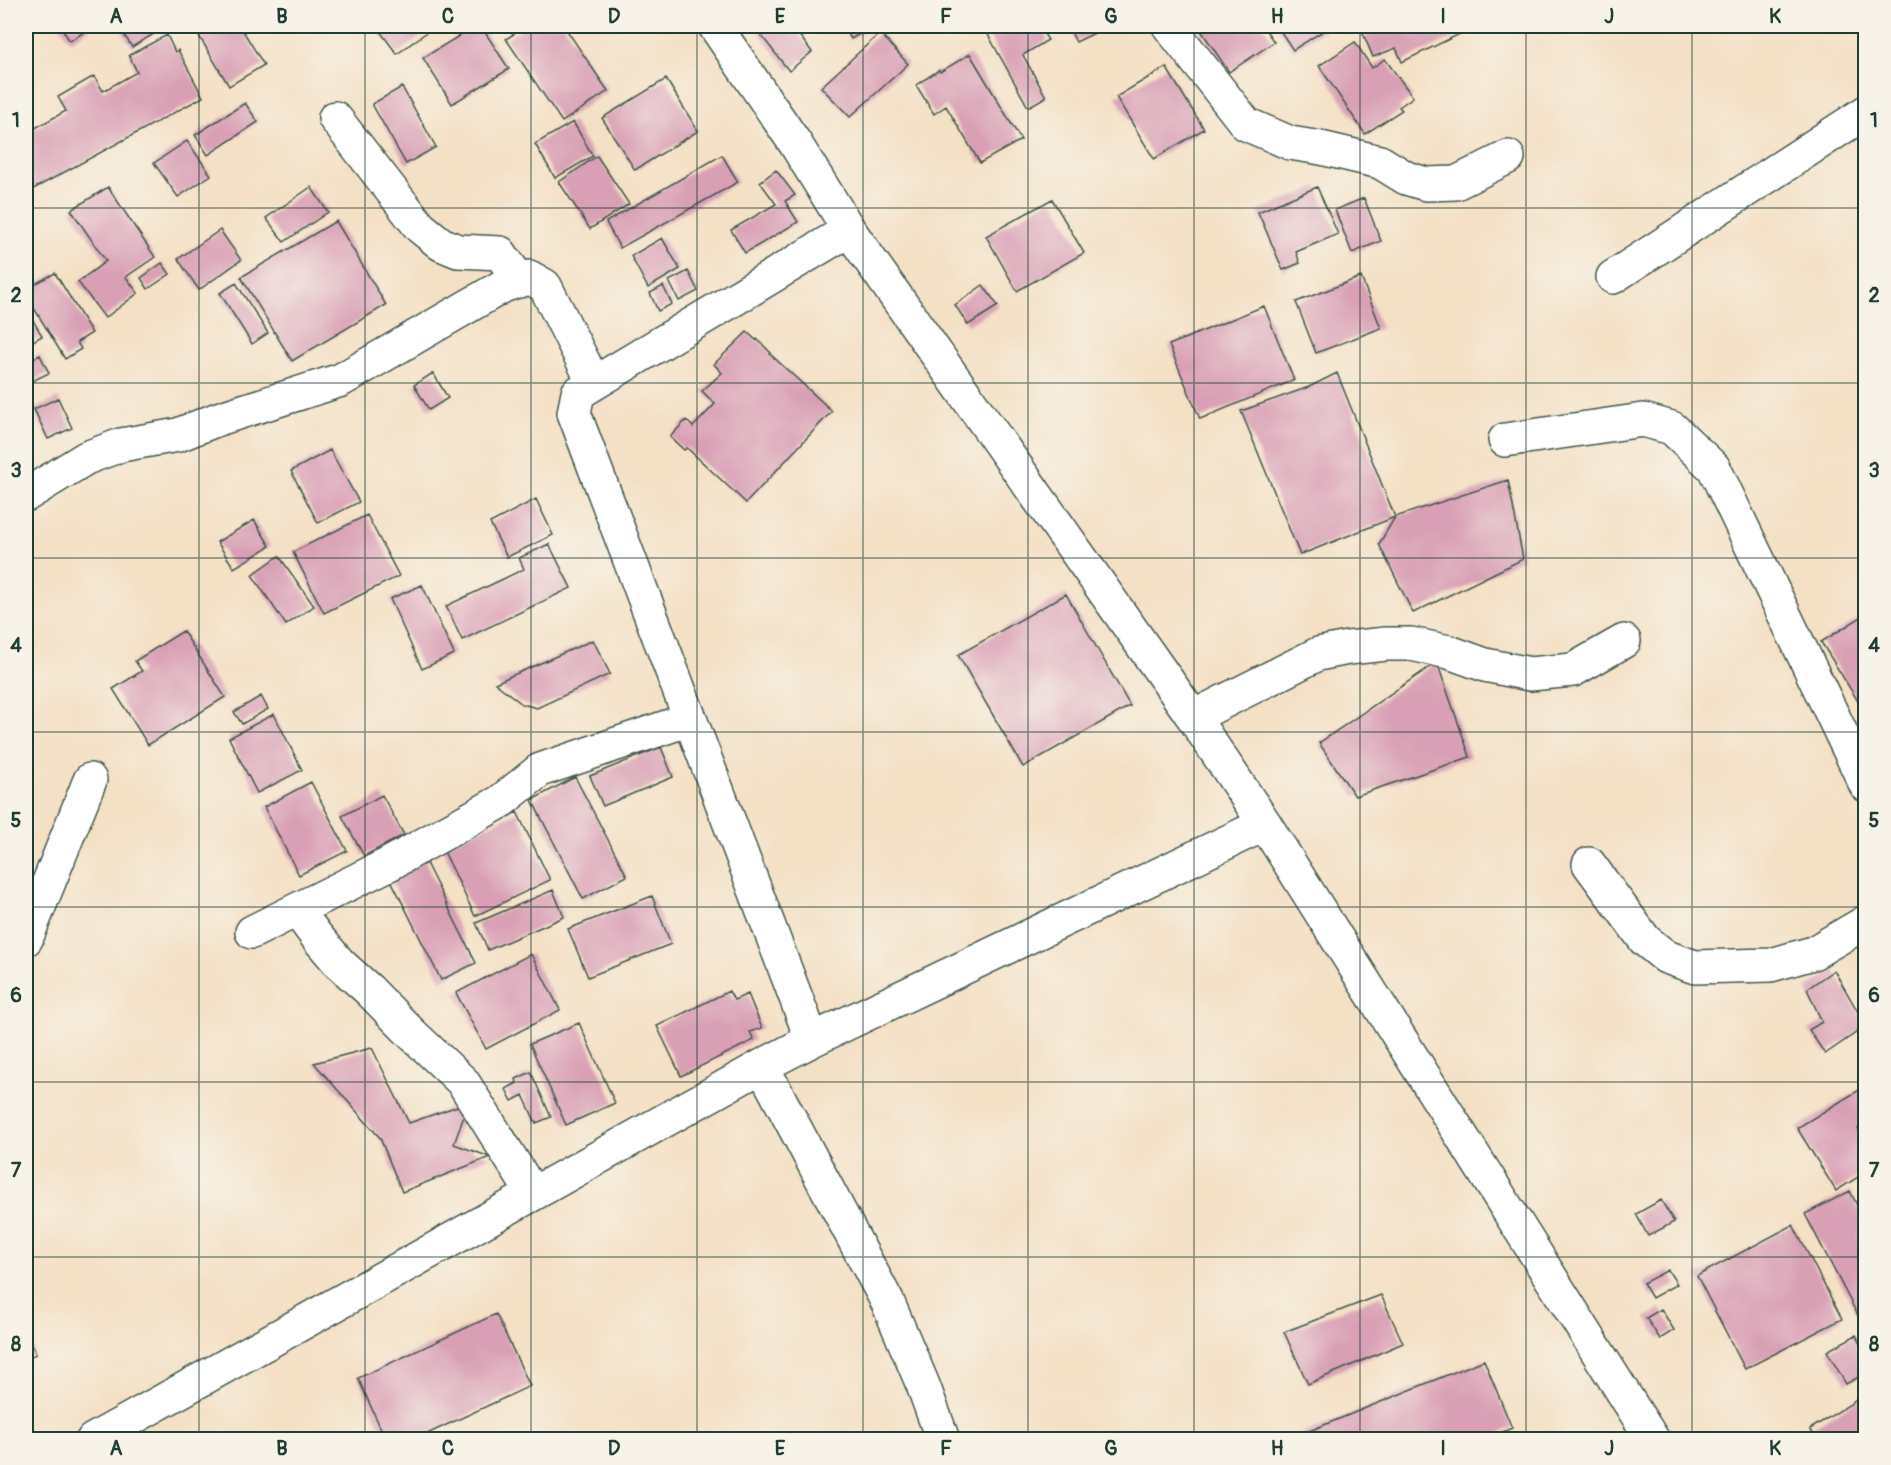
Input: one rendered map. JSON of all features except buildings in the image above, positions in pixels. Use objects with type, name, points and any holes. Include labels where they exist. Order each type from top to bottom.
[{"type":"street","points":[[715,26],[795,143],[849,230],[1193,717],[1265,824],[1653,1440]]},
{"type":"street","points":[[1169,26],[1246,124],[1290,143],[1380,162],[1406,178],[1426,184],[1456,183],[1508,157]]},
{"type":"street","points":[[1613,277],[1866,112]]},
{"type":"street","points":[[335,118],[420,227],[441,244],[458,251],[500,253],[519,280]]},
{"type":"street","points":[[812,1040],[574,413],[578,393],[849,230]]},
{"type":"street","points":[[26,495],[86,458],[121,444],[178,435],[218,419],[341,380],[503,286],[529,277],[545,286],[594,383]]},
{"type":"street","points":[[1505,440],[1643,420],[1672,428],[1714,468],[1866,785]]},
{"type":"street","points":[[1193,717],[1318,654],[1348,648],[1411,644],[1449,652],[1485,665],[1530,674],[1573,670],[1624,641]]},
{"type":"street","points":[[252,932],[389,864],[501,802],[540,770],[690,719]]},
{"type":"street","points":[[26,939],[90,780]]},
{"type":"street","points":[[93,1440],[762,1066],[1265,824]]},
{"type":"street","points":[[1589,864],[1645,940],[1666,957],[1695,967],[1771,965],[1813,953],[1866,922]]},
{"type":"street","points":[[297,910],[340,964],[463,1082],[533,1194]]},
{"type":"street","points":[[762,1066],[888,1303],[923,1385],[943,1440]]},
{"type":"green space","points":[[277,1435],[293,1439],[240,1439],[247,1437]]}]
